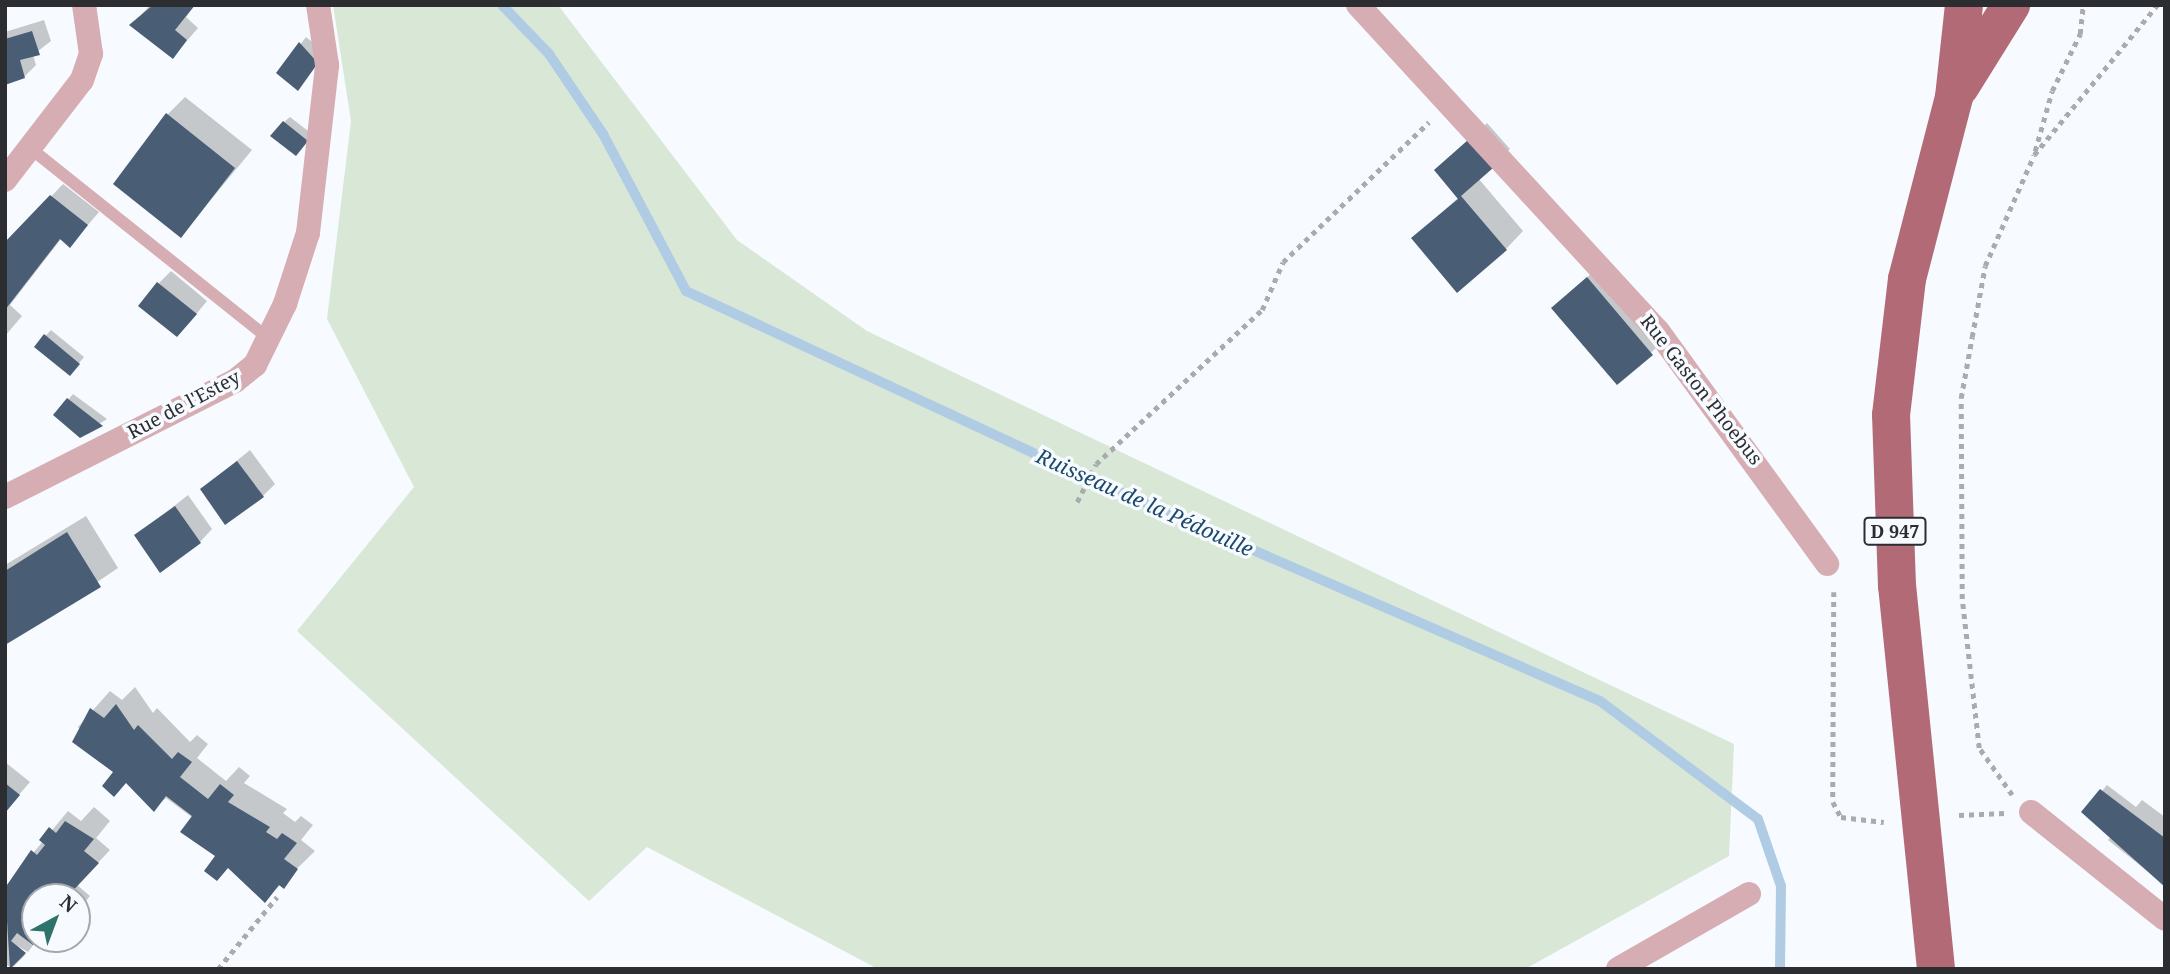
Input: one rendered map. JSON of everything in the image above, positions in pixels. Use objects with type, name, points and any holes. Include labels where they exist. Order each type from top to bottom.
[{"type":"main road","name":"D 947","points":[[1936,969],[1897,586],[1891,415],[1907,279],[1954,97],[1964,5]]},
{"type":"main road","name":"D 947","points":[[1954,97],[2011,5]]},
{"type":"street","points":[[5,180],[82,80],[92,54],[84,5]]},
{"type":"street","name":"Rue de l'Estey","points":[[5,497],[235,382],[255,365],[308,233],[327,65],[318,5]]},
{"type":"street","name":"Rue Gaston Phoebus","points":[[1358,5],[1658,331],[1828,564]]},
{"type":"street","points":[[2031,812],[2165,919]]},
{"type":"street","points":[[1618,969],[1749,894]]},
{"type":"lane","points":[[30,148],[268,338]]},
{"type":"path","points":[[2031,812],[1999,782],[1979,748],[1973,721],[1962,599],[1961,398],[1985,266],[2034,155],[2052,91],[2080,34],[2083,5]]},
{"type":"path","points":[[2034,155],[2157,5]]},
{"type":"path","points":[[1077,502],[1096,464],[1262,310],[1283,262],[1450,102]]},
{"type":"path","points":[[1828,564],[1838,662],[1833,802],[1841,817],[1884,822]]},
{"type":"path","points":[[1959,815],[2031,812]]},
{"type":"path","points":[[218,969],[277,897]]},
{"type":"green space","points":[[333,5],[558,5],[737,240],[867,331],[1734,744],[1729,856],[1525,969],[878,969],[647,847],[589,901],[297,631],[414,487],[327,319],[351,121]]},
{"type":"building","points":[[153,5],[195,5],[175,30],[187,40],[173,59],[129,25]]},
{"type":"building","points":[[32,31],[40,55],[20,60],[25,78],[5,85],[5,39]]},
{"type":"building","points":[[299,42],[318,63],[298,91],[276,73]]},
{"type":"building","points":[[166,113],[235,168],[181,238],[113,184]]},
{"type":"building","points":[[283,121],[308,141],[296,156],[270,136]]},
{"type":"building","points":[[1468,140],[1493,168],[1461,196],[1507,250],[1457,293],[1411,238],[1458,199],[1434,170]]},
{"type":"building","points":[[50,195],[88,225],[70,248],[60,239],[5,310],[5,242]]},
{"type":"building","points":[[1587,277],[1653,355],[1617,385],[1551,308]]},
{"type":"building","points":[[157,282],[197,314],[177,337],[138,306]]},
{"type":"building","points":[[44,334],[80,364],[70,376],[34,347]]},
{"type":"building","points":[[67,398],[103,426],[80,438],[53,415]]},
{"type":"building","points":[[237,461],[264,497],[225,525],[200,489]]},
{"type":"building","points":[[175,506],[201,543],[160,573],[134,535]]},
{"type":"building","points":[[67,532],[101,587],[5,645],[5,571]]},
{"type":"building","points":[[116,704],[134,730],[138,725],[172,759],[178,752],[192,762],[180,777],[208,799],[220,784],[234,795],[228,802],[270,827],[266,832],[277,839],[282,833],[297,843],[284,859],[298,869],[284,889],[279,885],[265,903],[228,868],[217,881],[204,871],[215,856],[180,832],[192,816],[166,796],[154,812],[126,783],[114,797],[102,786],[113,772],[72,742],[90,708],[104,718]]},
{"type":"building","points":[[5,783],[20,795],[5,813]]},
{"type":"building","points":[[2100,789],[2165,838],[2165,887],[2081,812]]},
{"type":"building","points":[[65,821],[94,839],[84,851],[99,863],[80,883],[21,883],[21,936],[17,933],[11,941],[21,949],[21,953],[26,953],[10,969],[5,888],[31,850],[37,855],[45,845],[39,840],[49,827],[56,833]]},
{"type":"waterway","name":"Ruisseau de la Pédouille","points":[[502,5],[549,54],[603,134],[686,291],[1083,476],[1600,701],[1758,819],[1781,886],[1780,969]]}]
